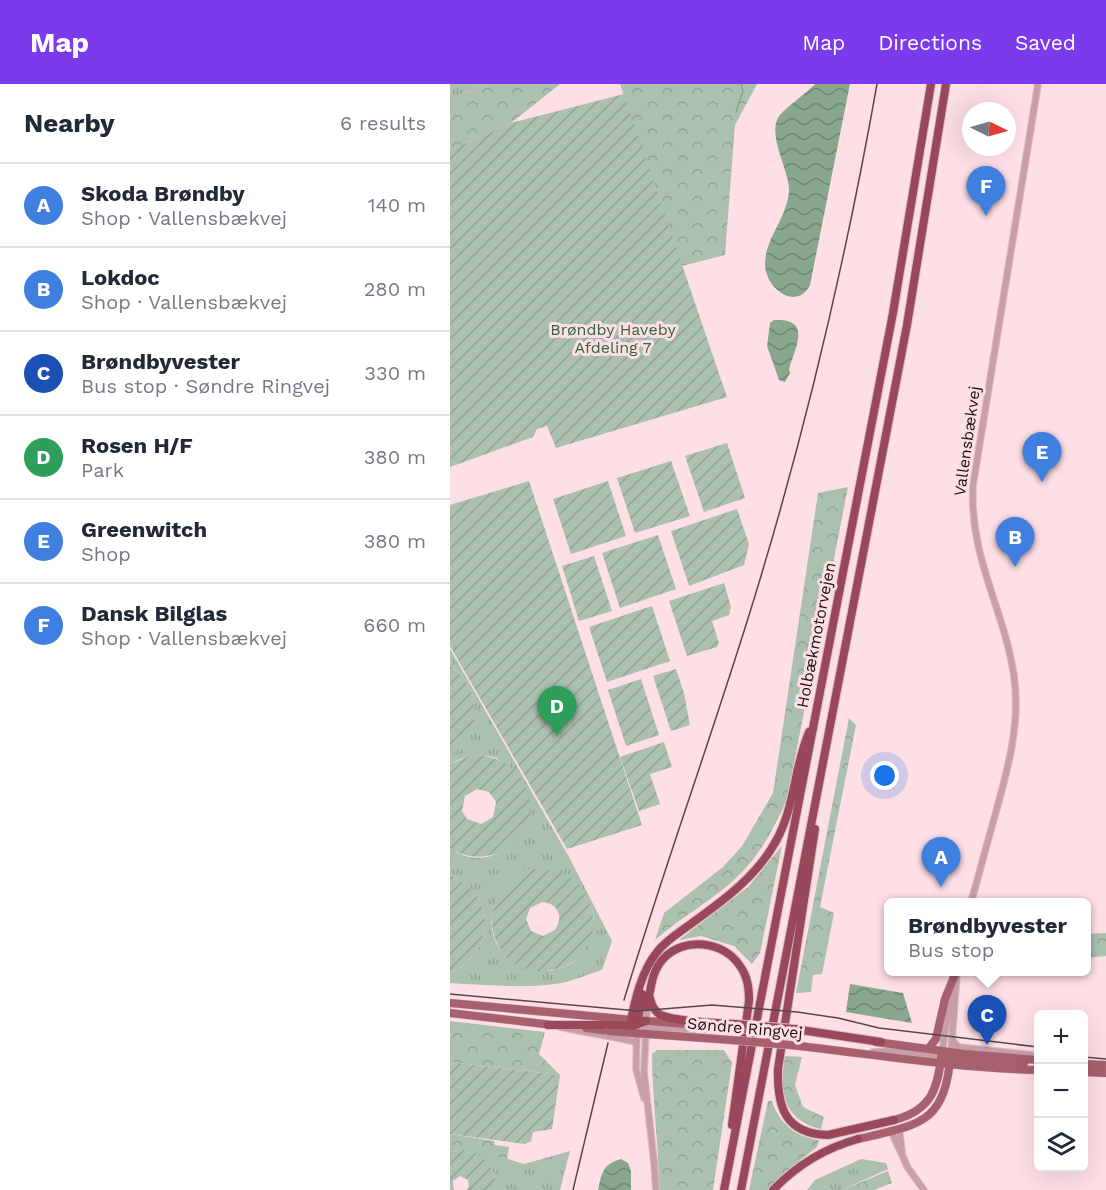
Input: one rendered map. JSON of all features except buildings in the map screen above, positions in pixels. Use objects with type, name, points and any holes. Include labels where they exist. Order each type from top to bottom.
[{"type":"highway","name":"Holbækmotorvejen","points":[[724,1190],[893,313],[931,84]]},
{"type":"highway","name":"Holbækmotorvejen","points":[[741,1190],[907,325],[946,84]]},
{"type":"highway","points":[[548,1025],[633,1028],[646,969],[664,944],[727,897],[755,872],[777,841],[792,802],[803,746],[816,718]]},
{"type":"highway","points":[[819,786],[814,843],[778,1070],[779,1099],[789,1119],[797,1126],[817,1134],[828,1135],[894,1120]]},
{"type":"highway","points":[[647,1007],[652,978],[661,962],[675,950],[686,945],[711,945],[723,950],[733,957],[746,977],[749,1001],[730,1137],[729,1167]]},
{"type":"highway","points":[[650,997],[658,1013],[669,1018],[731,1027],[793,1031],[881,1042]]},
{"type":"highway","points":[[773,1190],[808,1160],[836,1146],[858,1139]]},
{"type":"main road","points":[[928,1049],[936,1039],[945,999],[954,976]]},
{"type":"main road","points":[[450,1003],[609,1027]]},
{"type":"main road","points":[[450,1013],[548,1025]]},
{"type":"main road","name":"Søndre Ringvej","points":[[633,1028],[731,1027]]},
{"type":"main road","name":"Søndre Ringvej","points":[[633,1028],[864,1053],[951,1058],[1034,1069]]},
{"type":"main road","name":"Søndre Ringvej","points":[[881,1042],[928,1049],[941,1057]]},
{"type":"main road","points":[[894,1120],[914,1113],[930,1098],[935,1089],[941,1057],[1005,1063],[1034,1060]]},
{"type":"main road","points":[[858,1139],[913,1125],[931,1114],[945,1092],[951,1058]]},
{"type":"main road","points":[[1088,1064],[1106,1065]]},
{"type":"main road","points":[[1088,1072],[1106,1073]]},
{"type":"street","name":"Vallensbækvej","points":[[972,898],[1009,762],[1016,705],[1011,660],[980,561],[974,533],[973,485],[1038,84]]},
{"type":"street","points":[[941,1057],[955,976]]},
{"type":"street","points":[[951,1058],[956,976]]},
{"type":"street","points":[[647,1007],[633,1028],[636,1069],[648,1113]]},
{"type":"street","points":[[633,1028],[644,1072],[656,1190]]},
{"type":"street","points":[[953,1041],[958,1047],[1034,1057]]},
{"type":"street","points":[[895,1130],[903,1157],[924,1190]]},
{"type":"green space","points":[[450,84],[487,84],[450,99]]},
{"type":"green space","points":[[487,84],[560,84],[511,123],[450,150],[450,99]]},
{"type":"green space","points":[[620,84],[757,84],[735,125],[725,255],[682,266]]},
{"type":"green space","name":"Brøndby Haveby Afdeling 7","points":[[624,94],[727,397],[556,448],[547,426],[537,429],[533,437],[450,467],[450,150],[511,123]]},
{"type":"green space","points":[[727,443],[745,498],[704,512],[685,456]]},
{"type":"green space","points":[[671,461],[690,516],[635,533],[617,478]]},
{"type":"green space","points":[[529,481],[642,825],[567,849],[450,646],[450,505]]},
{"type":"green space","points":[[608,481],[626,536],[571,554],[553,499]]},
{"type":"green space","points":[[848,487],[787,799],[766,841],[745,869],[717,894],[655,940],[664,913],[723,867],[742,846],[773,793],[818,493]]},
{"type":"green space","points":[[737,509],[749,544],[744,565],[689,586],[671,531]]},
{"type":"green space","points":[[658,535],[676,589],[620,608],[602,553]]},
{"type":"green space","points":[[594,556],[612,611],[579,621],[562,566]]},
{"type":"green space","points":[[724,583],[731,607],[729,615],[712,621],[719,643],[717,647],[687,656],[669,601]]},
{"type":"green space","points":[[652,606],[670,661],[607,682],[589,627]]},
{"type":"green space","points":[[450,649],[569,857],[612,941],[602,970],[567,982],[548,985],[506,986],[450,983],[450,973],[470,960],[477,950],[485,929],[485,917],[476,895],[464,883],[450,875],[450,848],[473,857],[495,855],[514,842],[528,822],[497,758],[473,756],[450,764],[450,755],[469,735],[474,723],[475,710],[469,686],[450,666]],"holes":[[[533,869],[544,869],[565,876],[582,889],[592,909],[594,920],[578,958],[563,967],[546,971],[534,970],[515,963],[502,952],[494,938],[492,921],[494,905],[502,890],[515,877]]]},
{"type":"green space","points":[[450,666],[469,686],[475,711],[474,723],[469,735],[450,755]]},
{"type":"green space","points":[[676,669],[684,693],[690,725],[671,731],[653,676]]},
{"type":"green space","points":[[641,679],[659,735],[626,746],[608,690]]},
{"type":"green space","points":[[849,718],[856,725],[820,907],[834,913],[822,974],[813,975],[811,992],[796,993]]},
{"type":"green space","points":[[664,742],[672,767],[650,774],[660,804],[639,811],[620,757]]},
{"type":"green space","points":[[472,755],[496,759],[513,770],[525,785],[530,802],[528,821],[521,837],[506,849],[486,856],[476,857],[462,854],[450,848],[450,764]],"holes":[[[477,789],[489,792],[496,802],[493,817],[481,824],[467,819],[462,811],[465,796]]]},
{"type":"green space","points":[[782,846],[760,953],[752,964],[734,946],[701,936],[679,940],[748,887]]},
{"type":"green space","points":[[533,869],[556,871],[574,880],[586,895],[593,912],[593,931],[586,948],[573,962],[552,970],[530,970],[512,962],[500,949],[493,931],[492,912],[499,894],[512,879]],"holes":[[[542,902],[556,908],[559,920],[555,930],[543,936],[531,931],[526,919],[530,908]]]},
{"type":"green space","points":[[450,875],[464,883],[476,895],[485,917],[485,929],[482,940],[470,960],[450,973]]},
{"type":"green space","points":[[1106,933],[1106,956],[1091,958],[1091,934]]},
{"type":"green space","points":[[450,1021],[545,1032],[539,1054],[560,1075],[450,1062]]},
{"type":"green space","points":[[657,1050],[724,1050],[732,1063],[713,1190],[659,1190],[652,1054]]},
{"type":"green space","points":[[785,1056],[802,1057],[795,1085],[803,1107],[824,1117],[821,1129],[798,1119],[786,1102],[783,1092]]},
{"type":"green space","points":[[450,1062],[560,1075],[552,1129],[533,1132],[531,1141],[525,1144],[450,1134]]},
{"type":"green space","points":[[768,1101],[772,1101],[779,1116],[789,1128],[803,1136],[819,1140],[817,1147],[785,1172],[770,1190],[749,1190]]},
{"type":"green space","points":[[450,1134],[494,1141],[495,1145],[509,1147],[507,1159],[485,1155],[450,1142]]},
{"type":"green space","points":[[450,1141],[524,1164],[570,1151],[560,1190],[495,1190],[493,1171],[490,1166],[476,1156],[450,1152]]},
{"type":"green space","points":[[465,1150],[479,1155],[489,1164],[494,1176],[495,1190],[467,1190],[468,1180],[460,1176],[453,1181],[454,1190],[450,1190],[450,1152]]},
{"type":"green space","points":[[861,1159],[886,1163],[888,1169],[842,1190],[807,1190],[815,1180]]},
{"type":"green space","points":[[888,1171],[892,1183],[874,1190],[842,1190]]},
{"type":"water","points":[[815,84],[850,84],[810,285],[804,293],[790,297],[782,294],[770,281],[765,264],[769,245],[788,200],[789,190],[777,144],[776,126],[780,115]]},
{"type":"water","points":[[774,320],[786,321],[797,329],[797,343],[789,369],[790,373],[785,382],[779,380],[767,346],[770,323]]},
{"type":"water","points":[[850,984],[903,993],[912,1023],[846,1012]]},
{"type":"water","points":[[621,1159],[628,1163],[631,1171],[631,1190],[598,1190],[604,1170],[610,1163]]},
{"type":"waterway","points":[[736,112],[743,91],[741,84]]},
{"type":"tram line","points":[[450,994],[638,1011],[712,1005],[797,1012],[838,1018],[879,1028],[1034,1047]]},
{"type":"tram line","points":[[1088,1057],[1106,1059]]},
{"type":"railway","points":[[624,1000],[742,638],[776,524],[825,336],[853,211],[877,84]]},
{"type":"railway","points":[[573,1190],[608,1043]]},
{"type":"place","name":"Dansk Bilglas","points":[[986,216]]},
{"type":"place","name":"Greenwitch","points":[[1042,482]]},
{"type":"place","name":"Lokdoc","points":[[1015,567]]},
{"type":"place","name":"Rosen H/F","points":[[557,736]]},
{"type":"place","name":"Skoda Brøndby","points":[[941,887]]},
{"type":"place","name":"Brøndbyvester","points":[[987,1045]]}]
